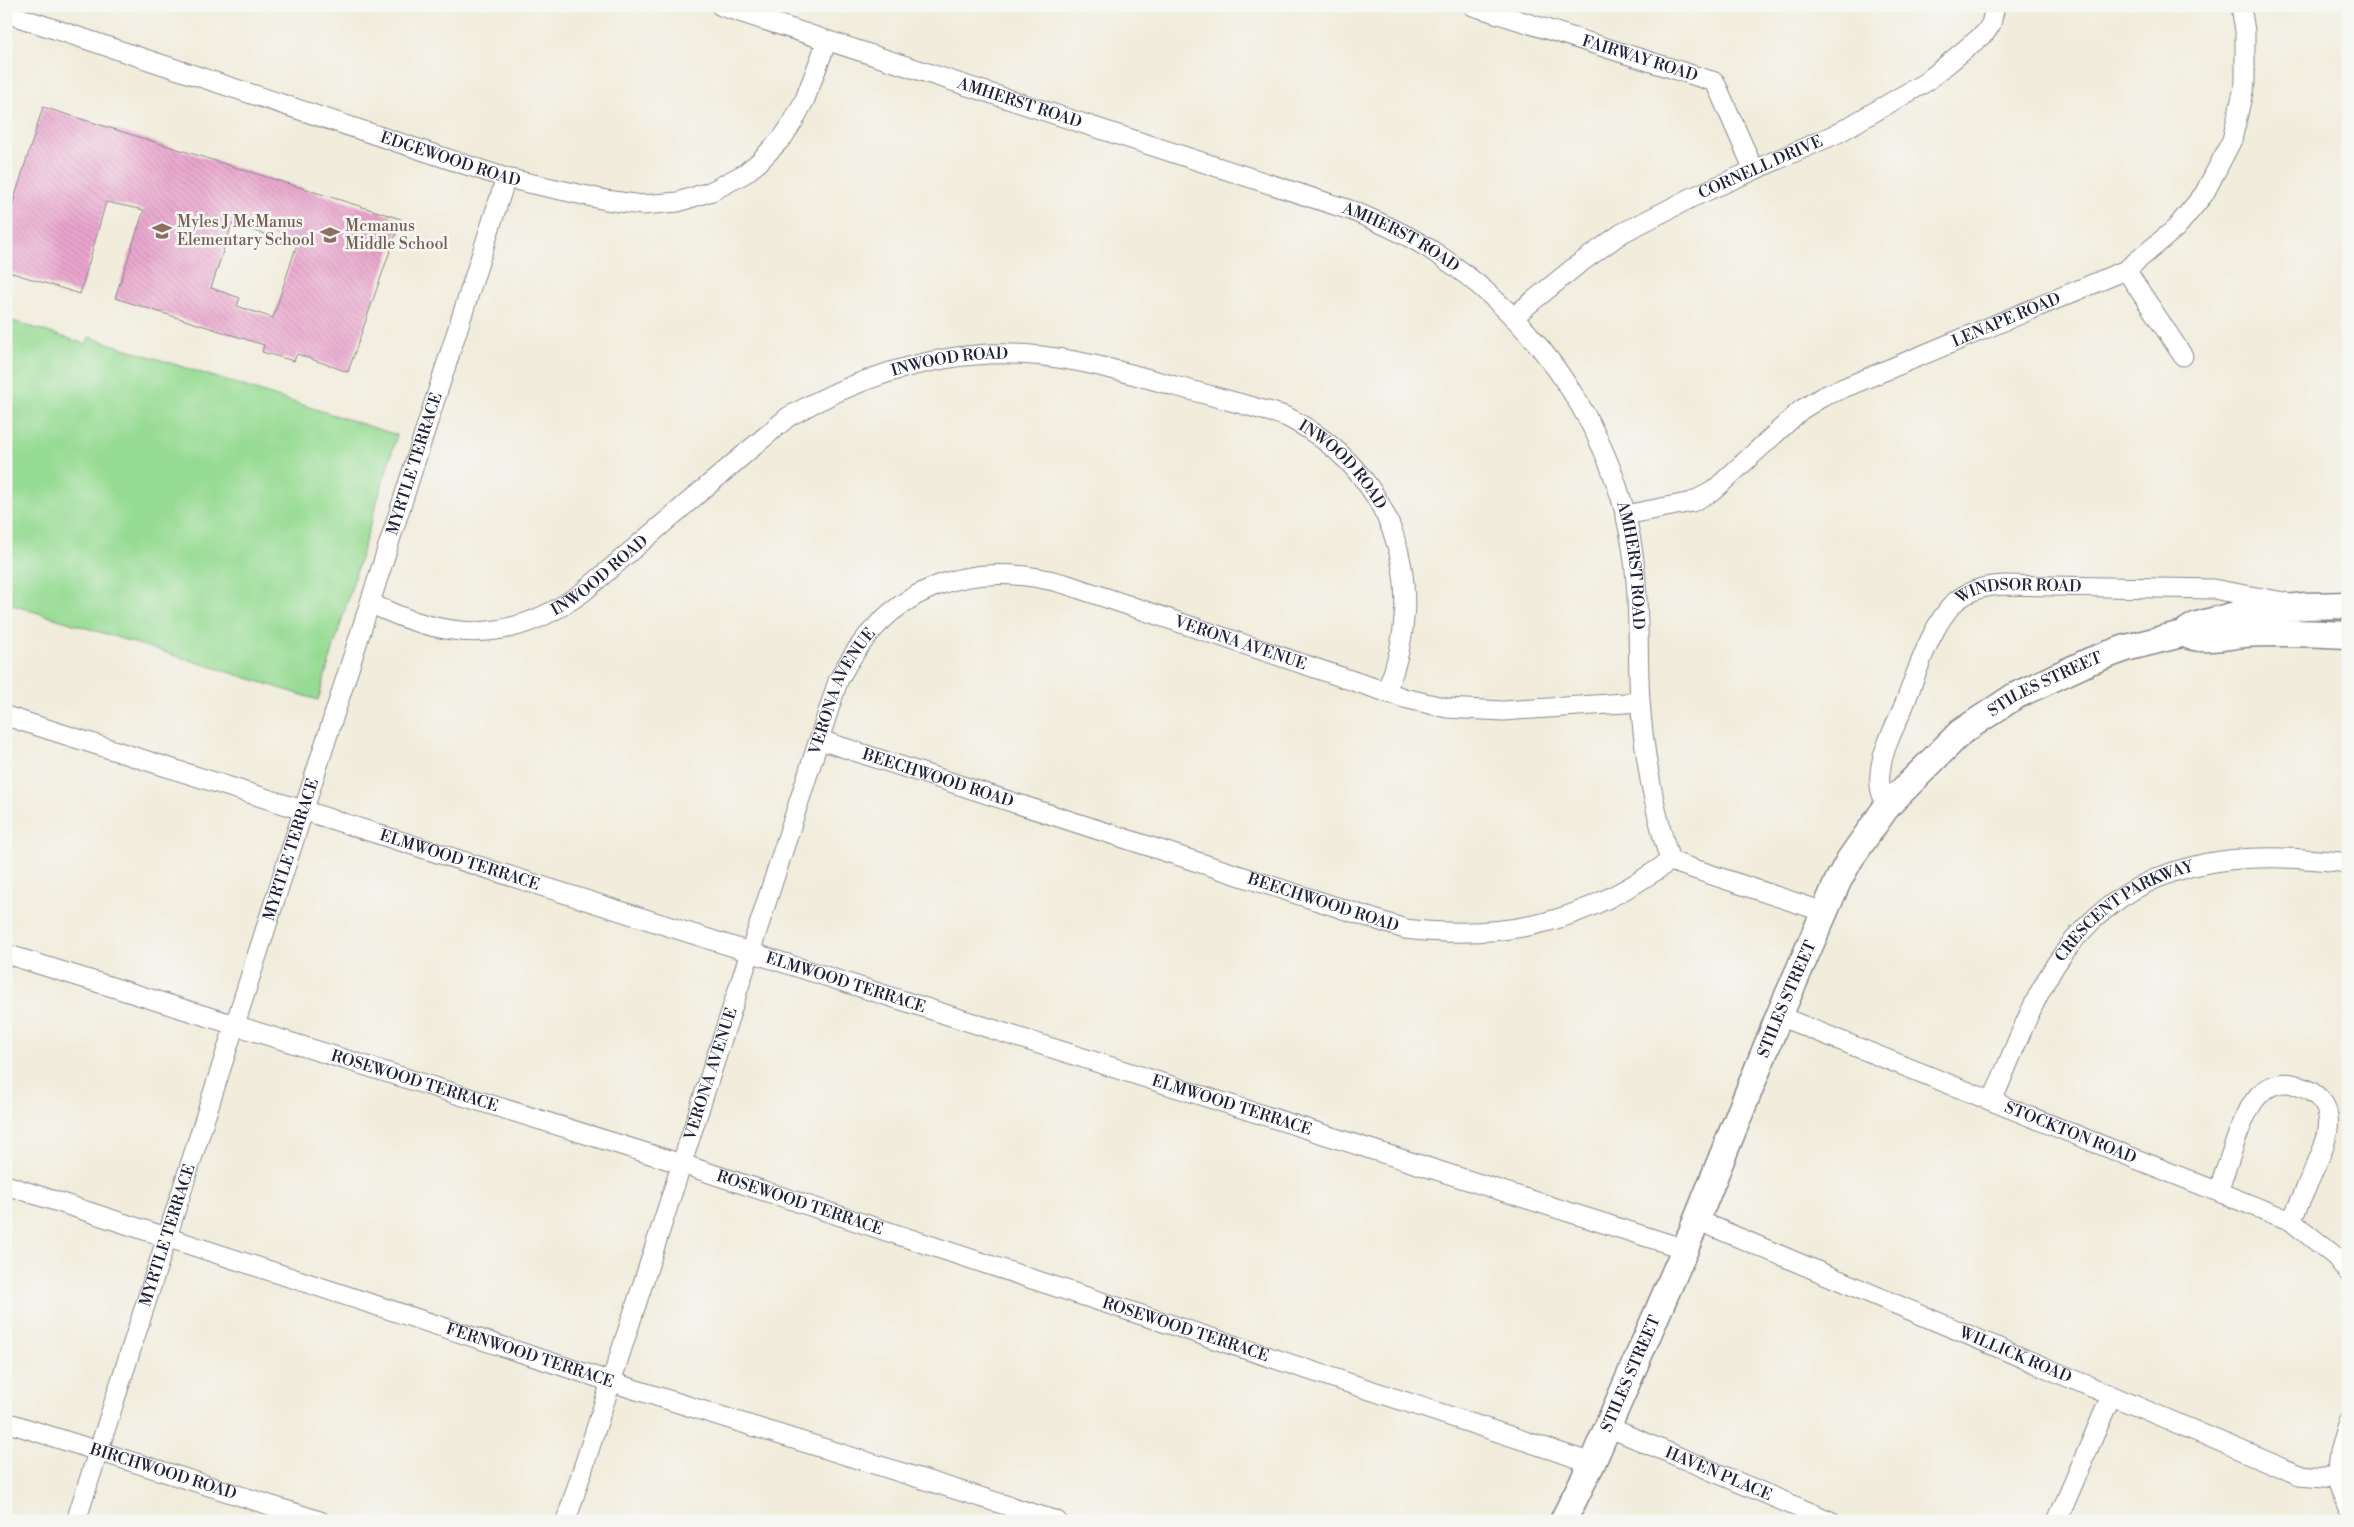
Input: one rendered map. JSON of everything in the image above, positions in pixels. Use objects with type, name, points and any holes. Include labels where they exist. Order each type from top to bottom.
[{"type":"main road","name":"STILES STREET","points":[[1563,1521],[1608,1428],[1698,1220],[1779,1016],[1824,912],[1850,859],[1888,805],[1961,732],[2015,696],[2090,661],[2126,648],[2182,634],[2197,625],[2246,612],[2305,606],[2348,605]]},
{"type":"main road","name":"STILES STREET","points":[[2182,634],[2200,639],[2254,634],[2348,635]]},
{"type":"street","name":"AMHERST ROAD","points":[[721,6],[1354,211],[1399,232],[1439,255],[1477,283],[1513,317],[1542,350],[1558,372],[1592,428],[1611,471],[1625,515],[1634,561],[1640,702],[1657,822],[1670,860]]},
{"type":"street","name":"FAIRWAY ROAD","points":[[1473,6],[1715,82],[1754,170]]},
{"type":"street","name":"CORNELL DRIVE","points":[[1513,317],[1576,266],[1622,233],[1693,197],[1838,134],[1926,82],[1985,33],[1991,24],[1995,6]]},
{"type":"street","name":"LENAPE ROAD","points":[[1625,515],[1692,502],[1713,491],[1801,410],[1822,397],[2126,270],[2176,228],[2204,194],[2232,140],[2245,83],[2246,31],[2241,6]]},
{"type":"street","name":"EDGEWOOD ROAD","points":[[6,13],[506,178],[606,200],[642,204],[678,202],[712,191],[744,174],[783,137],[805,99],[827,41]]},
{"type":"street","name":"MYRTLE TERRACE","points":[[76,1521],[506,178]]},
{"type":"street","points":[[2126,270],[2183,356]]},
{"type":"street","name":"INWOOD ROAD","points":[[370,603],[411,622],[446,631],[483,632],[502,630],[537,619],[554,612],[583,592],[788,417],[825,396],[864,379],[905,366],[946,358],[988,354],[1031,354],[1110,368],[1287,417],[1322,438],[1342,454],[1370,487],[1381,506],[1395,539],[1403,567],[1406,610],[1404,631],[1400,653],[1386,692]]},
{"type":"street","name":"VERONA AVENUE","points":[[566,1521],[838,681],[863,641],[896,608],[928,589],[946,582],[982,574],[1020,574],[1065,584],[1386,692],[1447,708],[1503,711],[1640,702]]},
{"type":"street","name":"WINDSOR ROAD","points":[[1888,805],[1883,798],[1880,788],[1883,756],[1932,638],[1947,613],[1966,594],[1984,586],[2005,584],[2213,589],[2305,606]]},
{"type":"street","name":"ELMWOOD TERRACE","points":[[6,716],[1685,1249]]},
{"type":"street","name":"BEECHWOOD ROAD","points":[[820,740],[1405,928],[1474,934],[1543,924],[1576,914],[1608,900],[1638,883],[1670,860]]},
{"type":"street","name":"CRESCENT PARKWAY","points":[[1992,1101],[2049,976],[2079,935],[2115,901],[2159,876],[2232,859],[2310,858],[2348,863]]},
{"type":"street","points":[[1670,860],[1824,912]]},
{"type":"street","name":"ROSEWOOD TERRACE","points":[[6,954],[682,1164],[1592,1463]]},
{"type":"street","name":"STOCKTON ROAD","points":[[1779,1016],[2218,1190],[2291,1221],[2336,1257],[2348,1272]]},
{"type":"street","points":[[2218,1190],[2247,1114],[2258,1097],[2269,1087],[2282,1083],[2308,1089],[2320,1099],[2327,1112],[2330,1127],[2327,1142],[2291,1221]]},
{"type":"street","name":"FERNWOOD TERRACE","points":[[6,1185],[611,1382],[1057,1521]]},
{"type":"street","name":"WILLICK ROAD","points":[[1698,1220],[2299,1475],[2336,1478]]},
{"type":"street","points":[[2057,1521],[2111,1396]]},
{"type":"street","name":"BIRCHWOOD ROAD","points":[[6,1422],[320,1521]]},
{"type":"street","points":[[2348,1422],[2339,1452],[2336,1478],[2348,1508]]},
{"type":"street","name":"HAVEN PLACE","points":[[1608,1428],[1830,1521]]},
{"type":"green space","points":[[6,319],[86,344],[89,337],[397,435],[318,700],[6,603]]},
{"type":"building","name":"Mcmanus Middle School","points":[[43,107],[401,219],[348,372],[297,354],[294,361],[262,352],[264,345],[115,298],[144,210],[106,202],[80,294],[6,271],[6,225]],"holes":[[[232,224],[297,244],[273,318],[237,306],[240,298],[211,288]]]},
{"type":"place","name":"Myles J McManus Elementary School","points":[[162,231]]},
{"type":"place","name":"Mcmanus Middle School","points":[[330,235]]}]
